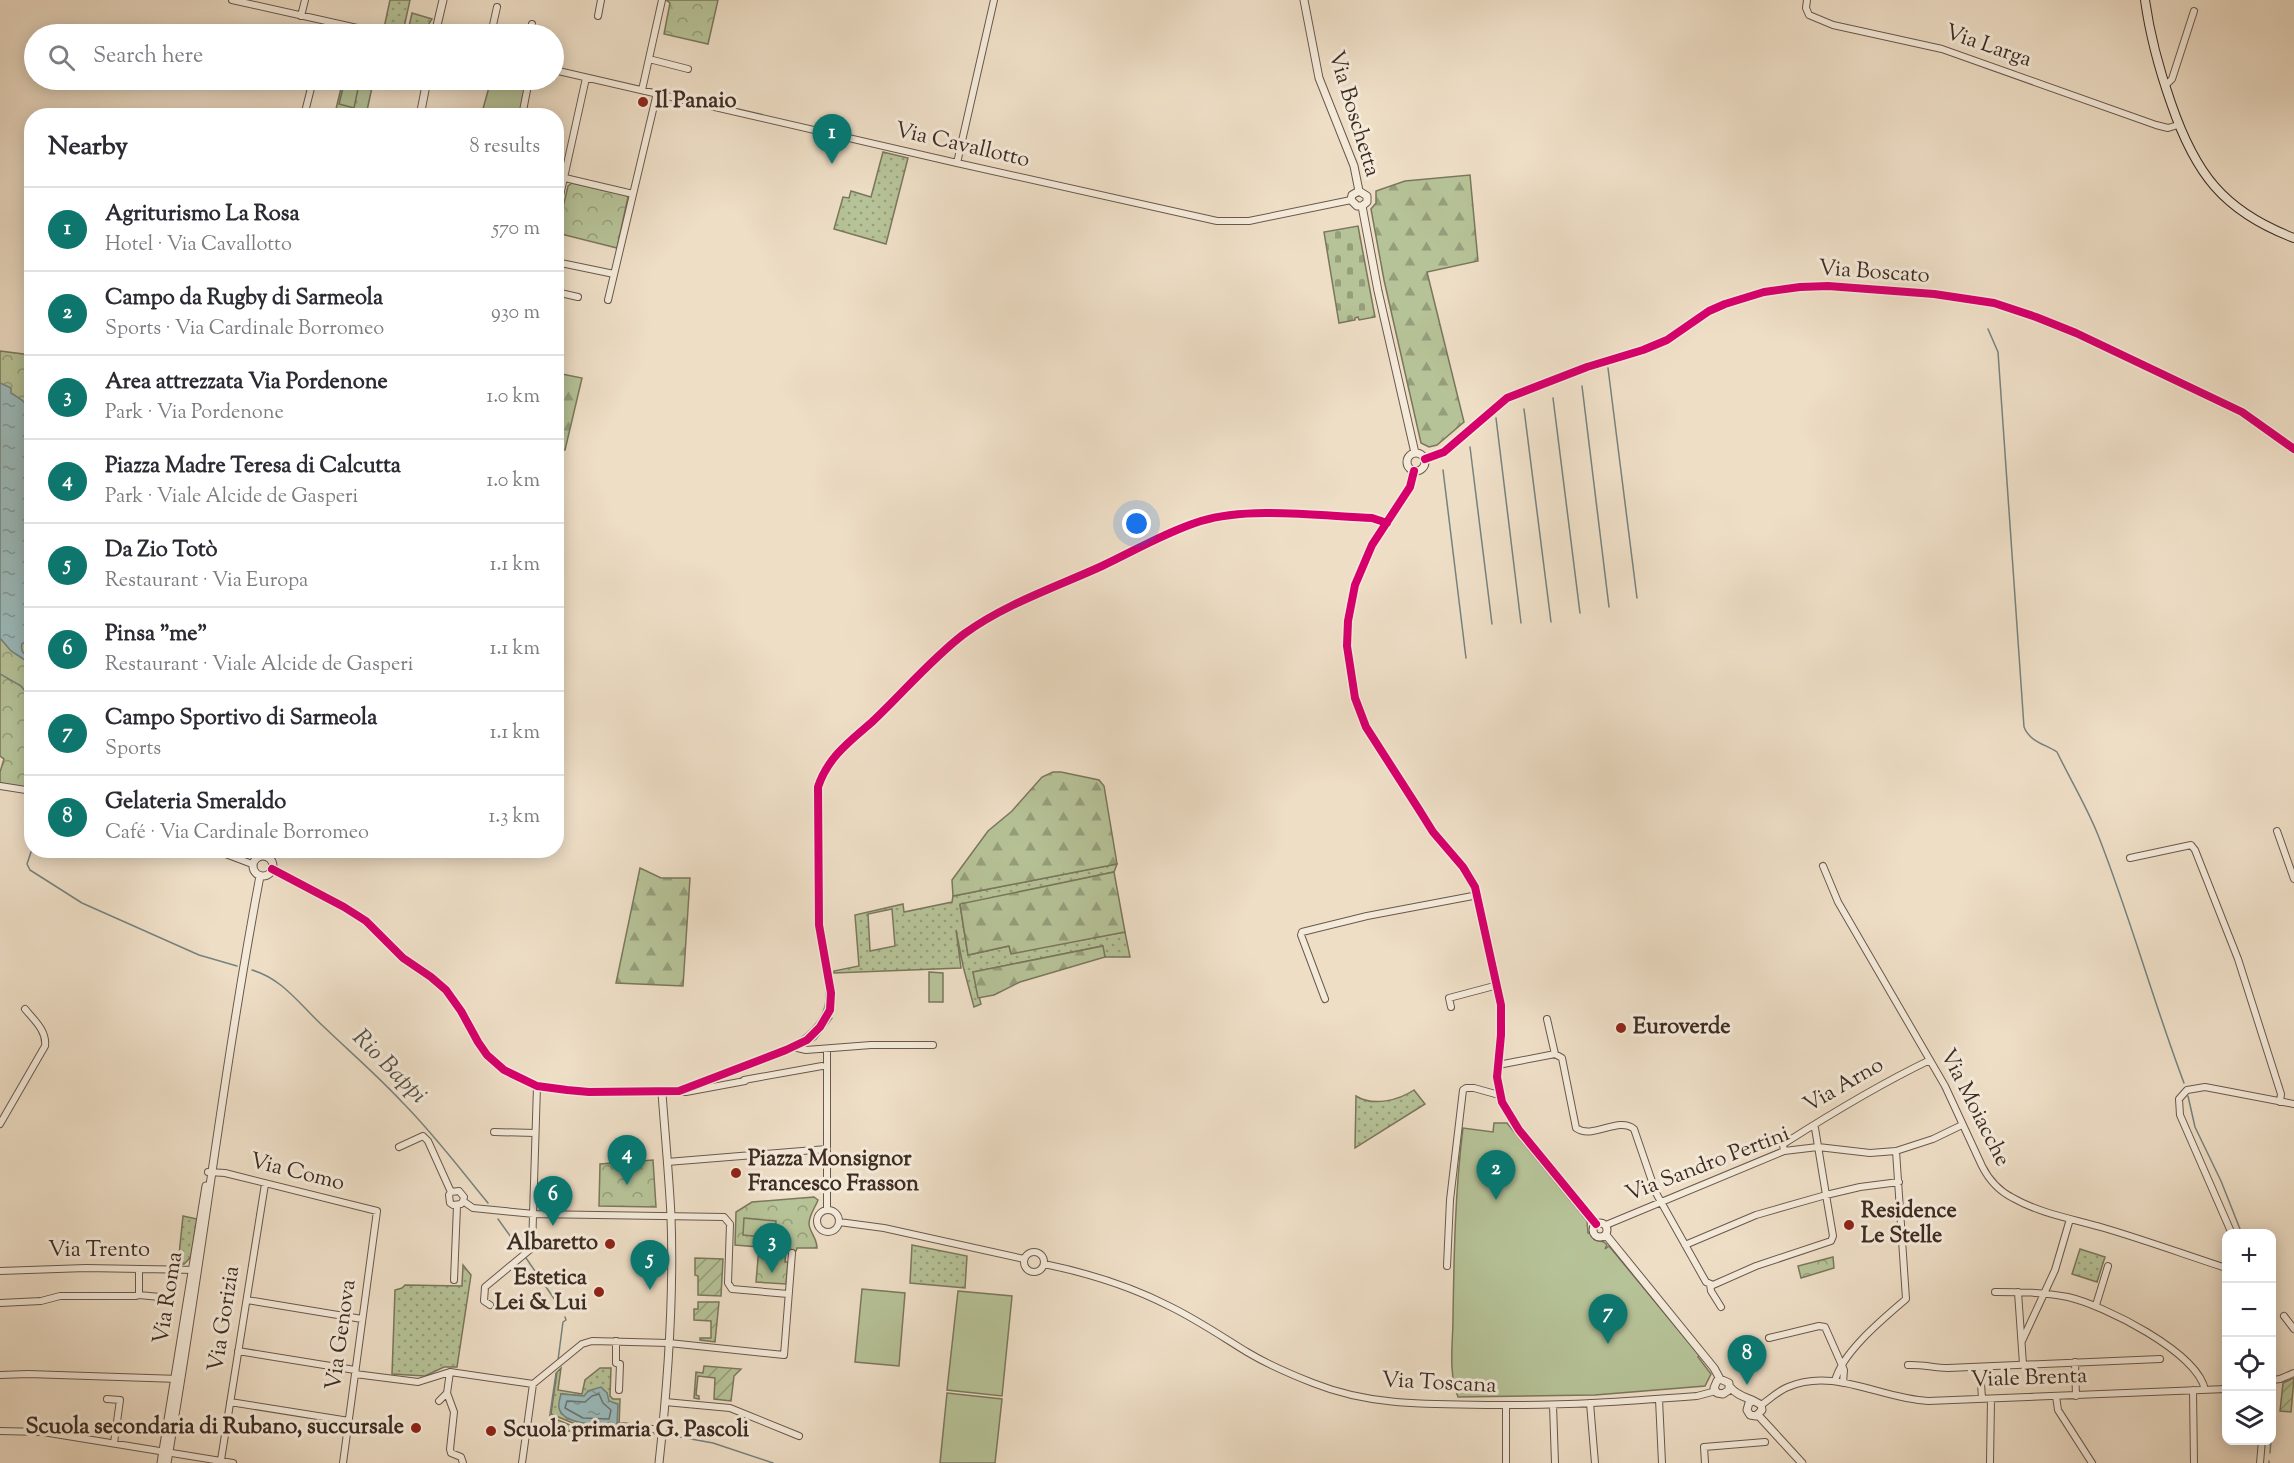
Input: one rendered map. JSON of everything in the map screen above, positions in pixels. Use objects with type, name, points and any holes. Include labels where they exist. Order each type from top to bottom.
[{"type":"main road","points":[[2145,0],[2153,43],[2165,86],[2178,125],[2198,165],[2218,190],[2248,215],[2294,238]]},
{"type":"street","points":[[232,0],[337,24]]},
{"type":"street","points":[[301,16],[305,0]]},
{"type":"street","points":[[437,24],[443,0]]},
{"type":"street","points":[[598,16],[601,0]]},
{"type":"street","points":[[642,90],[662,0]]},
{"type":"street","points":[[957,163],[994,0]]},
{"type":"street","name":"Via Boschetta","points":[[1304,0],[1319,78],[1351,157],[1359,191],[1352,195],[1352,200]]},
{"type":"street","name":"Via Larga","points":[[1807,0],[1806,8],[1809,15],[1833,26],[1942,49],[2168,128],[2178,125]]},
{"type":"street","points":[[493,24],[497,7]]},
{"type":"street","points":[[2165,86],[2172,79],[2194,11]]},
{"type":"street","points":[[649,59],[688,69]]},
{"type":"street","name":"Via Cavallotto","points":[[564,72],[1217,221],[1249,221],[1352,200]]},
{"type":"street","points":[[564,182],[586,78]]},
{"type":"street","points":[[306,108],[310,90]]},
{"type":"street","points":[[422,108],[425,90]]},
{"type":"street","points":[[524,108],[527,90]]},
{"type":"street","points":[[608,300],[657,93]]},
{"type":"street","points":[[565,178],[633,194]]},
{"type":"street","points":[[1359,191],[1366,196],[1366,202],[1362,206]]},
{"type":"street","points":[[1352,200],[1357,206],[1362,206]]},
{"type":"street","points":[[1362,206],[1378,291],[1415,453]]},
{"type":"street","points":[[564,264],[614,274]]},
{"type":"street","name":"Via Boscato","points":[[1425,459],[1443,452],[1507,398],[1587,367],[1651,347],[1667,340],[1708,311],[1764,292],[1828,286],[1881,288],[1954,297],[1994,303],[2036,317],[2076,333],[2242,412],[2294,449]]},
{"type":"street","points":[[564,294],[578,297]]},
{"type":"street","points":[[1420,453],[1425,459],[1423,468],[1414,471],[1409,468],[1407,462],[1409,456],[1420,453]]},
{"type":"street","points":[[1414,471],[1410,487],[1366,558],[1351,602],[1347,646],[1355,699],[1372,736],[1433,831],[1463,867],[1478,895],[1498,985],[1502,1018],[1497,1077],[1499,1095],[1519,1130],[1596,1224]]},
{"type":"street","points":[[272,869],[366,921],[403,958],[431,977],[446,990],[487,1055],[504,1070],[537,1086],[589,1092],[662,1093],[679,1091],[793,1047],[807,1040],[820,1027],[830,1010],[831,993],[819,925],[818,787],[823,773],[840,749],[964,634],[993,616],[1201,521],[1254,513],[1372,518],[1387,523]]},
{"type":"street","points":[[0,786],[24,790]]},
{"type":"street","points":[[2277,831],[2294,879]]},
{"type":"street","points":[[2130,858],[2191,845],[2195,849],[2238,960],[2281,1094],[2280,1102]]},
{"type":"street","points":[[236,858],[252,864]]},
{"type":"street","points":[[256,858],[252,864],[253,870],[260,876],[268,874],[272,869],[272,861],[269,858]]},
{"type":"street","name":"Via Moiacche","points":[[1823,866],[1838,902],[1945,1086],[1987,1177],[2001,1191],[2032,1207],[2222,1266]]},
{"type":"street","name":"Via Roma","points":[[167,1463],[166,1452],[215,1140],[260,876]]},
{"type":"street","points":[[1325,999],[1301,935],[1302,932],[1367,916],[1478,895]]},
{"type":"street","points":[[1451,1007],[1449,998],[1498,985]]},
{"type":"street","points":[[0,1124],[45,1046],[46,1039],[43,1032],[25,1008]]},
{"type":"street","points":[[1547,1019],[1555,1054]]},
{"type":"street","points":[[793,1047],[806,1050],[871,1045],[933,1045]]},
{"type":"street","points":[[827,1052],[827,1210],[836,1214],[839,1222]]},
{"type":"street","points":[[1498,1065],[1555,1054],[1562,1058],[1576,1128],[1585,1132],[1626,1125],[1634,1129],[1642,1157],[1660,1202],[1706,1282],[1713,1285],[1756,1266],[1832,1240],[1815,1128]]},
{"type":"street","name":"Via Arno","points":[[1784,1150],[1785,1143],[1812,1125],[1893,1078],[1930,1060]]},
{"type":"street","points":[[679,1091],[686,1092],[822,1066]]},
{"type":"street","points":[[490,1305],[484,1301],[485,1287],[532,1248],[537,1086]]},
{"type":"street","points":[[2230,1229],[2180,1115],[2179,1099],[2187,1090],[2205,1087],[2294,1104]]},
{"type":"street","points":[[1447,1266],[1451,1191],[1462,1090],[1474,1088],[1499,1095]]},
{"type":"street","points":[[659,1463],[669,1343],[671,1217],[662,1093]]},
{"type":"street","name":"Via Sandro Pertini","points":[[1606,1226],[1784,1150],[1818,1147],[1870,1153],[1896,1151],[1933,1139],[1962,1125]]},
{"type":"street","points":[[494,1132],[534,1133]]},
{"type":"street","points":[[399,1148],[423,1136],[428,1141],[452,1192]]},
{"type":"street","points":[[667,1162],[828,1149]]},
{"type":"street","points":[[1841,1366],[1865,1335],[1906,1299],[1896,1151]]},
{"type":"street","name":"Via Como","points":[[210,1172],[377,1211]]},
{"type":"street","points":[[1685,1245],[1756,1215],[1860,1187],[1899,1182]]},
{"type":"street","name":"Via Gorizia","points":[[221,1461],[266,1184]]},
{"type":"street","points":[[452,1192],[459,1191],[464,1197],[463,1201]]},
{"type":"street","points":[[452,1192],[448,1199],[450,1203],[457,1206]]},
{"type":"street","points":[[463,1201],[473,1208],[534,1214],[718,1217],[728,1220],[730,1224],[728,1283],[732,1289],[788,1294]]},
{"type":"street","points":[[454,1280],[457,1206],[463,1201]]},
{"type":"street","name":"Via Toscana","points":[[827,1210],[817,1219],[821,1229],[828,1232],[833,1231],[839,1222],[884,1228],[1024,1259]]},
{"type":"street","name":"Via Genova","points":[[343,1463],[377,1211]]},
{"type":"street","points":[[2022,1341],[2055,1270],[2070,1219]]},
{"type":"street","points":[[1596,1224],[1606,1226],[1608,1232],[1606,1235]]},
{"type":"street","points":[[1596,1224],[1593,1229],[1594,1234],[1598,1237],[1606,1235]]},
{"type":"street","points":[[1606,1235],[1714,1368],[1720,1379],[1727,1381],[1740,1397],[1761,1405],[1762,1410],[1758,1415],[1752,1416],[1738,1399],[1719,1393],[1715,1384],[1720,1379]]},
{"type":"street","name":"Via Toscana","points":[[1035,1251],[1041,1254],[1044,1264],[1040,1270],[1033,1272],[1025,1266],[1024,1259],[1028,1253],[1035,1251]]},
{"type":"street","points":[[522,1463],[533,1384],[586,1342],[669,1343],[784,1355],[792,1253]]},
{"type":"street","name":"Via Toscana","points":[[1044,1264],[1097,1276],[1136,1290],[1190,1317],[1249,1353],[1314,1384],[1349,1394],[1393,1402],[1436,1406],[1553,1405],[1719,1393]]},
{"type":"street","points":[[2096,1305],[2108,1266]]},
{"type":"street","name":"Via Trento","points":[[0,1271],[86,1268],[195,1270]]},
{"type":"street","points":[[139,1269],[139,1294]]},
{"type":"street","points":[[1710,1284],[1721,1307]]},
{"type":"street","points":[[1995,1292],[2045,1293],[2096,1305],[2146,1332],[2186,1360],[2197,1373],[2205,1390]]},
{"type":"street","points":[[2018,1292],[2023,1364]]},
{"type":"street","points":[[0,1304],[41,1301],[60,1296],[139,1294],[160,1297]]},
{"type":"street","points":[[247,1300],[362,1319]]},
{"type":"street","points":[[2284,1316],[2294,1329]]},
{"type":"street","points":[[1769,1338],[1819,1326],[1825,1327],[1841,1366],[1839,1382]]},
{"type":"street","points":[[616,1341],[616,1363],[620,1364],[619,1390]]},
{"type":"street","points":[[238,1351],[418,1382],[450,1372],[533,1384]]},
{"type":"street","points":[[1908,1365],[1928,1364],[1936,1368],[1980,1367],[2160,1359]]},
{"type":"street","points":[[2075,1362],[2076,1396]]},
{"type":"street","points":[[1980,1367],[1982,1399]]},
{"type":"street","points":[[450,1372],[447,1393],[454,1412],[450,1449],[451,1453],[462,1458],[463,1463]]},
{"type":"street","points":[[2276,1379],[2294,1372]]},
{"type":"street","points":[[0,1375],[178,1379]]},
{"type":"street","name":"Viale Brenta","points":[[1761,1405],[1787,1387],[1819,1379],[1913,1400],[2222,1389]]},
{"type":"street","points":[[1719,1393],[1729,1390],[1730,1386]]},
{"type":"street","points":[[2193,1390],[2194,1463]]},
{"type":"street","points":[[440,1401],[447,1393]]},
{"type":"street","points":[[2056,1396],[2058,1410],[2092,1463]]},
{"type":"street","points":[[107,1399],[120,1400],[114,1443]]},
{"type":"street","points":[[1659,1399],[1662,1463]]},
{"type":"street","points":[[1990,1463],[1991,1399]]},
{"type":"street","points":[[1747,1410],[1752,1401]]},
{"type":"street","points":[[230,1402],[349,1421]]},
{"type":"street","points":[[665,1402],[730,1408],[799,1436]]},
{"type":"street","points":[[1590,1403],[1595,1463]]},
{"type":"street","points":[[1506,1405],[1506,1463]]},
{"type":"street","points":[[1553,1405],[1555,1463]]},
{"type":"street","points":[[1758,1415],[1802,1463]]},
{"type":"street","points":[[620,1426],[662,1433]]},
{"type":"street","points":[[0,1431],[36,1431],[233,1463]]},
{"type":"street","points":[[1705,1463],[1704,1447],[1765,1442]]},
{"type":"street","points":[[2260,1463],[2262,1445]]},
{"type":"street","name":"Via Roma","points":[[161,1463],[166,1452]]},
{"type":"green space","points":[[390,0],[410,0],[405,24],[385,24]]},
{"type":"green space","points":[[666,0],[718,0],[708,44],[664,34],[670,3]]},
{"type":"green space","points":[[412,13],[432,19],[428,24],[410,24]]},
{"type":"green space","points":[[341,90],[371,90],[368,108],[336,108]]},
{"type":"green space","points":[[342,90],[358,90],[354,108],[339,104]]},
{"type":"green space","points":[[488,90],[525,90],[521,108],[483,108]]},
{"type":"green space","points":[[883,152],[908,158],[886,244],[834,229],[843,197],[849,198],[851,191],[871,197]]},
{"type":"green space","points":[[1470,175],[1478,261],[1427,272],[1464,422],[1437,445],[1429,447],[1421,443],[1384,280],[1371,209],[1376,203],[1376,191],[1405,181]]},
{"type":"green space","points":[[572,183],[628,197],[617,248],[564,235],[564,203],[568,186]]},
{"type":"green space","points":[[1358,226],[1375,317],[1359,320],[1358,317],[1355,320],[1339,323],[1324,232]]},
{"type":"green space","points":[[0,351],[24,354],[24,788],[0,783],[0,772],[4,759],[0,756]]},
{"type":"green space","points":[[564,374],[582,378],[564,450]]},
{"type":"green space","points":[[1053,772],[1099,780],[1104,786],[1117,864],[953,896],[952,880],[988,831],[1012,811],[1042,777]]},
{"type":"green space","points":[[1117,864],[1114,872],[960,905],[968,955],[1009,946],[1011,953],[1125,932],[1130,957],[1105,957],[1102,946],[973,972],[981,1004],[974,1007],[956,930],[961,968],[834,973],[834,971],[859,966],[855,915],[903,904],[904,912],[952,902],[953,896]],"holes":[[[892,909],[895,946],[870,951],[868,914]]]},
{"type":"green space","points":[[640,868],[661,878],[690,878],[683,986],[616,983]]},
{"type":"green space","points":[[1114,872],[1125,932],[1011,954],[1009,946],[968,955],[960,904]]},
{"type":"green space","points":[[1103,946],[1105,957],[1020,982],[994,995],[978,998],[973,972]]},
{"type":"green space","points":[[929,972],[943,973],[943,1002],[929,1002]]},
{"type":"green space","points":[[1414,1090],[1425,1104],[1355,1148],[1356,1096],[1378,1102],[1401,1097]]},
{"type":"green space","points":[[1494,1123],[1507,1123],[1587,1221],[1588,1233],[1595,1240],[1604,1242],[1607,1245],[1605,1249],[1609,1246],[1699,1355],[1698,1357],[1711,1374],[1705,1386],[1595,1395],[1458,1397],[1453,1378],[1452,1358],[1455,1223],[1463,1128],[1493,1132]]},
{"type":"green space","points":[[653,1160],[656,1207],[599,1206],[600,1164]]},
{"type":"green space","points":[[814,1197],[818,1200],[809,1224],[817,1248],[786,1250],[785,1262],[788,1262],[786,1284],[756,1282],[759,1247],[735,1245],[736,1212],[752,1202]]},
{"type":"green space","points":[[183,1216],[197,1219],[191,1257],[184,1264],[178,1265]]},
{"type":"green space","points":[[744,1218],[776,1221],[774,1238],[743,1235]]},
{"type":"green space","points":[[912,1245],[967,1256],[965,1288],[910,1283]]},
{"type":"green space","points":[[2080,1249],[2105,1257],[2097,1282],[2072,1274]]},
{"type":"green space","points":[[1833,1257],[1834,1268],[1801,1278],[1798,1266]]},
{"type":"green space","points":[[695,1258],[723,1259],[721,1296],[698,1295]]},
{"type":"green space","points":[[463,1265],[471,1275],[457,1367],[444,1367],[425,1376],[392,1374],[395,1290],[405,1285],[462,1286]]},
{"type":"green space","points":[[862,1289],[905,1293],[899,1366],[855,1362]]},
{"type":"green space","points":[[958,1291],[1012,1296],[1002,1396],[947,1390]]},
{"type":"green space","points":[[698,1302],[719,1302],[715,1342],[700,1340],[700,1338],[711,1338],[711,1321],[694,1320],[694,1309],[698,1309]]},
{"type":"green space","points":[[704,1366],[741,1369],[734,1376],[731,1401],[714,1399],[715,1378],[698,1376],[696,1395],[699,1399],[694,1398],[696,1372],[703,1373]]},
{"type":"green space","points":[[561,1368],[558,1390],[582,1394],[585,1380],[600,1368],[611,1368],[610,1396],[613,1399],[620,1399],[619,1428],[580,1426],[551,1414],[557,1372]],"holes":[[[607,1393],[617,1425],[582,1423],[561,1394],[584,1396]]]},
{"type":"green space","points":[[2294,1378],[2291,1412],[2280,1411],[2283,1383]]},
{"type":"green space","points":[[947,1393],[1002,1399],[995,1463],[940,1463]]},
{"type":"green space","points":[[551,1417],[579,1429],[649,1430],[612,1434],[583,1433],[558,1427],[550,1422]]},
{"type":"water","points":[[0,383],[11,388],[11,393],[24,402],[24,643],[22,649],[24,659],[11,651],[0,638]]},
{"type":"water","points":[[601,1387],[607,1393],[609,1401],[618,1404],[617,1425],[584,1423],[562,1414],[559,1406],[561,1394],[584,1396],[588,1391]]},
{"type":"waterway","points":[[1988,329],[1998,352],[2024,727],[2030,736],[2057,752],[2094,825],[2121,896],[2184,1083]]},
{"type":"waterway","points":[[1608,368],[1637,598]]},
{"type":"waterway","points":[[1582,386],[1609,607]]},
{"type":"waterway","points":[[1553,398],[1580,613]]},
{"type":"waterway","points":[[1524,409],[1551,622]]},
{"type":"waterway","points":[[1496,418],[1521,623]]},
{"type":"waterway","points":[[1470,447],[1492,624]]},
{"type":"waterway","points":[[1443,470],[1466,658]]},
{"type":"waterway","name":"Rio Bappi","points":[[0,674],[24,690]]},
{"type":"waterway","points":[[814,784],[814,795]]},
{"type":"waterway","points":[[814,799],[815,847]]},
{"type":"waterway","name":"Rio Bappi","points":[[29,858],[27,864],[30,870],[82,903],[199,955],[237,966]]},
{"type":"waterway","points":[[798,1040],[819,1020],[824,1011],[826,990],[820,951]]},
{"type":"waterway","name":"Rio Bappi","points":[[252,970],[282,986],[383,1082],[425,1126],[488,1203]]},
{"type":"waterway","points":[[804,1046],[816,1039],[832,1018]]},
{"type":"waterway","points":[[2188,1096],[2195,1127],[2221,1181],[2240,1229]]},
{"type":"waterway","points":[[498,1219],[521,1251]]},
{"type":"waterway","name":"Rio Bappi","points":[[526,1258],[555,1300]]},
{"type":"waterway","name":"Rio Bappi","points":[[558,1360],[565,1317]]},
{"type":"waterway","name":"Rio Bappi","points":[[556,1373],[549,1421],[552,1428],[605,1437],[654,1434]]},
{"type":"waterway","name":"Rio Bappi","points":[[669,1435],[713,1443],[773,1463]]},
{"type":"waterway","points":[[2270,1453],[2271,1445]]},
{"type":"cycle path","points":[[1425,459],[1444,452],[1507,398],[1587,367],[1643,350],[1667,340],[1709,311],[1725,304],[1764,292],[1828,286],[1934,294],[1994,303],[2036,317],[2076,333],[2242,412],[2294,449]]},
{"type":"cycle path","points":[[1414,471],[1410,487],[1372,545],[1355,585],[1348,621],[1347,646],[1355,698],[1366,727],[1433,832],[1463,867],[1475,887],[1501,1005],[1497,1077],[1502,1102],[1519,1130],[1596,1224]]},
{"type":"cycle path","points":[[272,869],[366,921],[403,958],[431,977],[446,990],[487,1055],[504,1070],[537,1086],[567,1090],[589,1092],[679,1091],[786,1050],[807,1040],[820,1027],[830,1010],[831,993],[819,925],[818,787],[822,776],[840,751],[964,634],[1014,605],[1163,536],[1188,525],[1220,516],[1285,513],[1372,518],[1387,523]]},
{"type":"place","name":"Il Panaio","points":[[643,102]]},
{"type":"place","name":"Agriturismo La Rosa","points":[[832,164]]},
{"type":"place","name":"Euroverde","points":[[1621,1028]]},
{"type":"place","name":"Piazza Monsignor Francesco Frasson","points":[[736,1173]]},
{"type":"place","name":"Piazza Madre Teresa di Calcutta","points":[[627,1185]]},
{"type":"place","name":"Campo da Rugby di Sarmeola","points":[[1496,1200]]},
{"type":"place","name":"Residence Le Stelle","points":[[1849,1225]]},
{"type":"place","name":"Pinsa \"me\"","points":[[553,1226]]},
{"type":"place","name":"Albaretto","points":[[610,1244]]},
{"type":"place","name":"Area attrezzata Via Pordenone","points":[[772,1273]]},
{"type":"place","name":"Da Zio Totò","points":[[650,1290]]},
{"type":"place","name":"Estetica Lei & Lui","points":[[599,1292]]},
{"type":"place","name":"Campo Sportivo di Sarmeola","points":[[1608,1344]]},
{"type":"place","name":"Gelateria Smeraldo","points":[[1747,1385]]},
{"type":"place","name":"Scuola secondaria di Rubano, succursale","points":[[416,1428]]},
{"type":"place","name":"Scuola primaria G. Pascoli","points":[[491,1431]]}]
